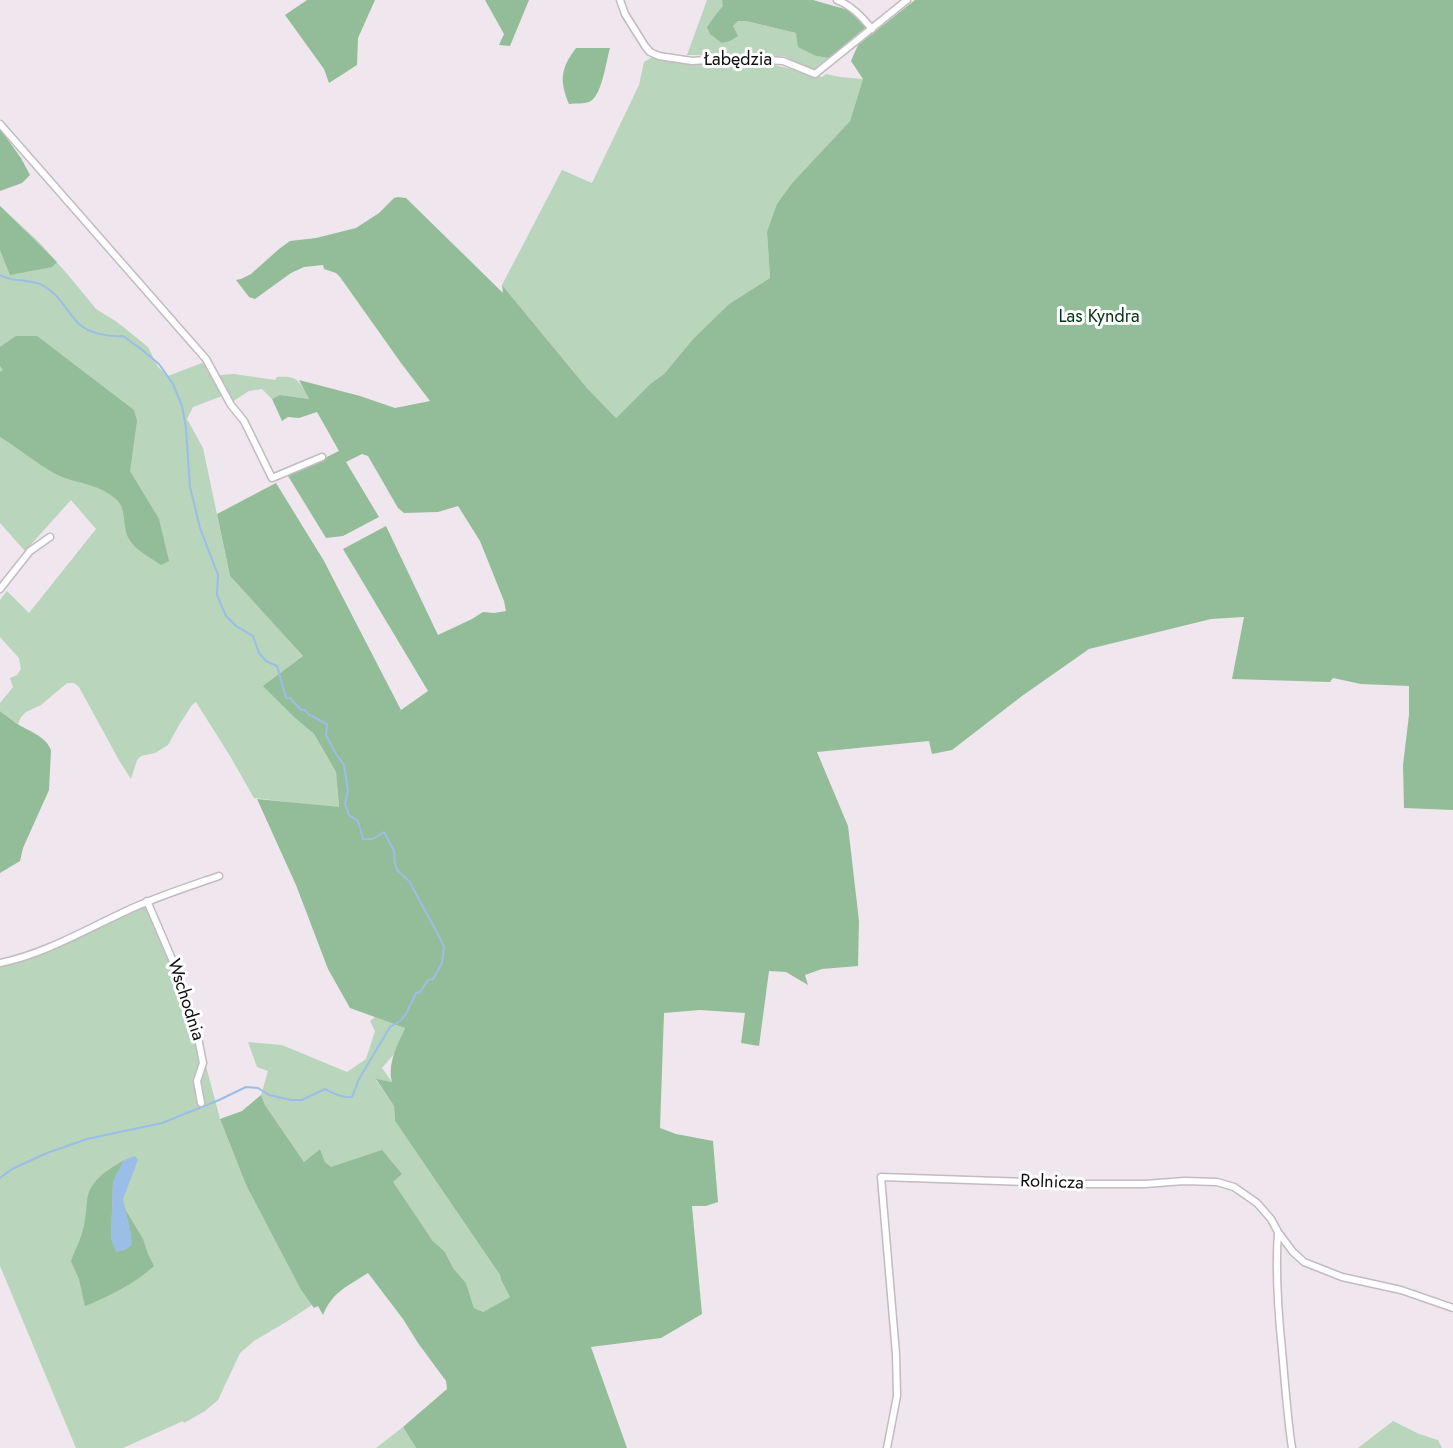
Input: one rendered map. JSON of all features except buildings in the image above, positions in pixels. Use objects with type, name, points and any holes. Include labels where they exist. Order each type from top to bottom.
[{"type":"street","name":"Łabędzia","points":[[620,0],[645,46],[650,52],[659,56],[692,61],[735,58],[783,61],[815,74],[907,0]]},
{"type":"street","points":[[837,0],[857,11],[872,28]]},
{"type":"street","points":[[0,124],[206,359],[231,405],[244,421],[272,478],[322,457]]},
{"type":"street","points":[[0,589],[30,551],[50,537]]},
{"type":"street","points":[[0,963],[39,951],[80,934],[147,901],[219,876]]},
{"type":"street","name":"Wschodnia","points":[[147,901],[172,958],[195,1028],[203,1063],[197,1081],[201,1103]]},
{"type":"street","name":"Rolnicza","points":[[887,1448],[897,1396],[897,1354],[881,1177],[1086,1184],[1217,1182],[1234,1187],[1257,1203],[1271,1219],[1293,1252],[1304,1262],[1363,1282],[1401,1290],[1453,1308]]},
{"type":"street","points":[[1278,1232],[1276,1257],[1278,1299],[1287,1416],[1292,1448]]},
{"type":"green space","points":[[307,0],[375,0],[358,38],[357,65],[329,83],[324,69],[285,15]]},
{"type":"green space","points":[[485,0],[529,0],[510,46],[499,45],[504,34]]},
{"type":"green space","points":[[707,0],[722,0],[724,6],[717,13],[733,26],[738,21],[746,21],[796,33],[816,56],[829,58],[813,70],[784,56],[687,55]]},
{"type":"green space","points":[[722,0],[813,0],[848,10],[862,17],[866,27],[829,58],[816,56],[798,47],[796,33],[746,21],[738,21],[733,26],[738,36],[722,43],[710,34],[707,27],[723,6]]},
{"type":"green space","name":"Las Kyndra","points":[[915,0],[1453,0],[1453,810],[1404,808],[1403,765],[1409,715],[1409,686],[1361,684],[1333,678],[1330,682],[1232,679],[1244,617],[1211,619],[1089,649],[1022,696],[952,750],[932,754],[929,741],[817,752],[848,826],[859,921],[858,966],[822,969],[805,975],[808,985],[786,972],[769,971],[759,1046],[741,1043],[745,1013],[700,1010],[664,1013],[660,1128],[676,1134],[713,1141],[718,1202],[706,1206],[692,1206],[702,1314],[661,1338],[591,1347],[627,1448],[416,1448],[403,1427],[447,1389],[446,1381],[368,1273],[336,1295],[323,1315],[318,1306],[314,1308],[301,1290],[246,1185],[220,1119],[242,1111],[261,1095],[265,1105],[304,1162],[320,1149],[325,1162],[331,1167],[382,1150],[402,1174],[393,1182],[432,1240],[445,1252],[453,1268],[466,1283],[474,1308],[483,1312],[510,1297],[500,1275],[395,1121],[394,1106],[376,1079],[392,1082],[392,1061],[405,1028],[350,1008],[328,969],[296,885],[257,799],[339,807],[336,772],[314,734],[263,686],[303,656],[230,576],[217,514],[276,483],[324,561],[401,710],[428,691],[343,549],[386,526],[438,635],[483,612],[506,611],[480,541],[458,506],[438,512],[404,513],[398,508],[368,456],[362,454],[346,462],[379,517],[343,536],[326,538],[288,476],[339,451],[317,412],[299,418],[288,417],[282,421],[272,399],[280,395],[309,399],[299,380],[395,408],[430,401],[336,273],[324,269],[323,265],[304,267],[291,273],[255,299],[249,297],[236,280],[251,274],[290,241],[316,238],[356,228],[379,213],[394,198],[406,198],[503,293],[502,285],[587,388],[616,418],[650,384],[664,374],[693,339],[729,304],[770,278],[767,232],[777,204],[793,182],[850,121],[863,79],[851,61],[858,45]]},
{"type":"green space","points":[[576,48],[610,48],[603,78],[593,99],[587,103],[569,104],[563,74]]},
{"type":"green space","points":[[654,56],[692,64],[759,61],[822,77],[826,74],[863,79],[850,121],[793,182],[767,232],[770,278],[729,304],[693,339],[664,374],[650,384],[616,418],[587,388],[502,285],[562,170],[592,183],[639,85],[644,62]]},
{"type":"green space","points":[[0,129],[30,175],[22,183],[0,191]]},
{"type":"green space","points":[[0,206],[39,242],[96,309],[117,322],[148,347],[158,367],[168,376],[202,363],[219,375],[234,374],[275,380],[277,377],[290,377],[298,381],[303,388],[309,399],[280,395],[272,399],[262,389],[249,391],[232,402],[222,396],[193,407],[187,419],[203,448],[230,576],[303,656],[264,686],[314,734],[336,772],[339,808],[254,798],[196,702],[168,745],[155,753],[141,756],[137,760],[131,779],[79,687],[74,683],[67,683],[41,705],[26,712],[18,724],[0,711],[0,703],[13,687],[10,678],[17,675],[21,669],[19,658],[0,637],[0,600],[7,591],[29,613],[96,529],[71,500],[25,551],[0,523]]},
{"type":"green space","points":[[0,206],[57,262],[52,267],[10,275],[0,250]]},
{"type":"green space","points":[[16,336],[37,336],[134,410],[137,421],[130,471],[159,519],[169,561],[161,565],[132,543],[127,534],[120,504],[109,494],[101,489],[54,473],[0,437],[0,372],[3,370],[0,366],[0,347]]},
{"type":"green space","points":[[0,711],[41,737],[51,750],[49,790],[23,848],[20,861],[0,873]]},
{"type":"green space","points":[[151,902],[175,964],[220,1119],[246,1185],[301,1290],[312,1305],[254,1341],[240,1353],[218,1400],[205,1411],[184,1423],[183,1421],[123,1448],[76,1448],[0,1266],[0,965],[36,955],[76,939]]},
{"type":"green space","points":[[375,1017],[405,1028],[395,1053],[382,1068],[392,1082],[376,1080],[394,1106],[395,1121],[500,1275],[510,1297],[483,1312],[474,1308],[466,1283],[453,1268],[445,1252],[432,1240],[331,1167],[325,1162],[320,1149],[304,1162],[265,1105],[261,1095],[268,1071],[257,1067],[248,1042],[282,1045],[347,1072],[366,1059],[375,1031],[370,1021]]},
{"type":"green space","points":[[124,1160],[113,1182],[111,1239],[131,1234],[125,1209],[143,1239],[154,1266],[121,1289],[85,1306],[79,1279],[71,1261],[82,1234],[87,1201],[95,1181]]},
{"type":"green space","points":[[1393,1421],[1419,1434],[1438,1440],[1442,1448],[1358,1448]]},
{"type":"green space","points":[[403,1427],[416,1448],[376,1448]]},
{"type":"water","points":[[135,1156],[138,1160],[123,1199],[132,1245],[116,1252],[111,1239],[113,1181],[124,1160]]},
{"type":"waterway","points":[[0,275],[44,286],[55,294],[79,324],[100,334],[123,336],[159,364],[173,384],[182,406],[186,428],[190,487],[200,528],[218,575],[217,595],[226,616],[236,626],[253,636],[259,653],[266,661],[277,666],[286,698],[290,698],[301,710],[305,710],[327,724],[326,735],[344,765],[348,791],[345,804],[349,815],[358,821],[363,839],[373,839],[384,832],[394,851],[397,870],[409,881],[444,947],[442,963],[433,979],[428,980],[420,992],[416,993],[400,1021],[390,1027],[359,1079],[352,1097],[335,1094],[325,1089],[302,1100],[291,1100],[269,1095],[258,1088],[246,1087],[162,1123],[87,1139],[47,1153],[12,1169],[0,1178]]}]
